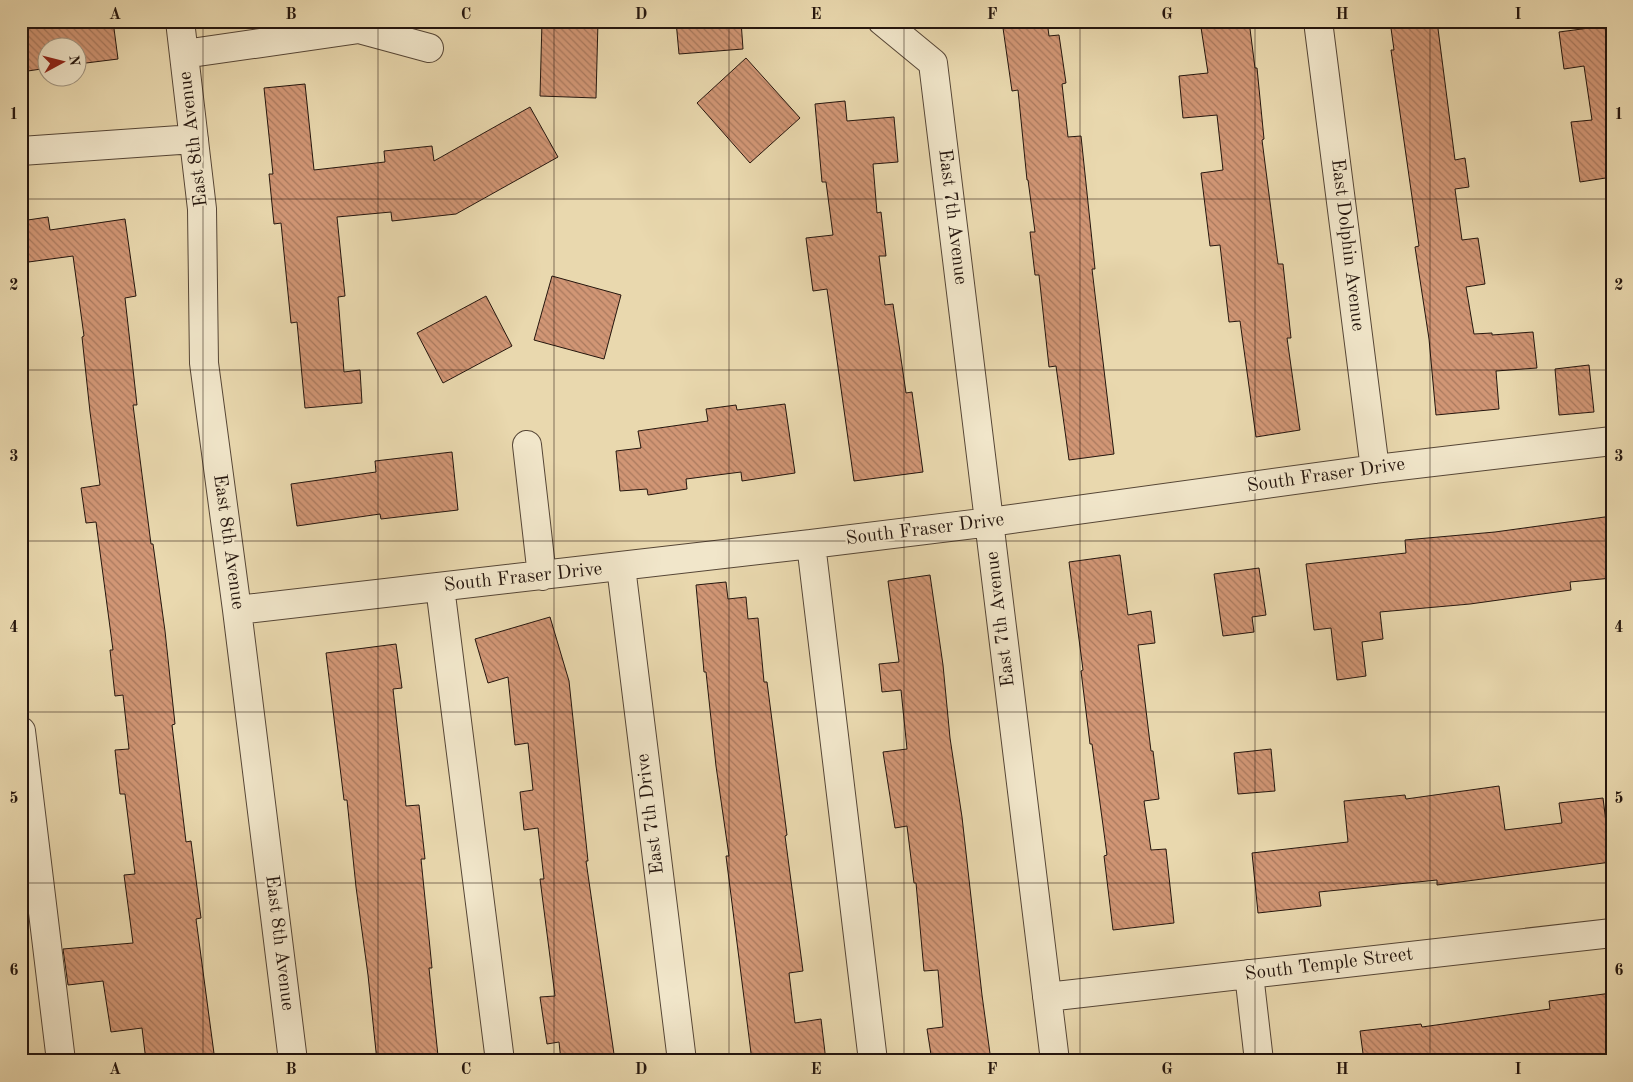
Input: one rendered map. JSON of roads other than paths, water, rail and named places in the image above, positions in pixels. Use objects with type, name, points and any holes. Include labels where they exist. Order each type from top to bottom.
[{"type":"street","name":"East 8th Avenue","points":[[180,21],[202,209],[204,363],[293,1061]]},
{"type":"street","name":"East 7th Avenue","points":[[882,21],[933,63],[1055,1061]]},
{"type":"street","name":"East Dolphin Avenue","points":[[1318,21],[1375,469]]},
{"type":"street","points":[[184,54],[359,30],[429,48]]},
{"type":"street","points":[[21,151],[194,139]]},
{"type":"street","name":"South Fraser Drive","points":[[237,610],[621,567],[990,522],[1375,469],[1612,441]]},
{"type":"street","points":[[527,444],[542,576]]},
{"type":"street","points":[[811,544],[873,1061]]},
{"type":"street","name":"East 7th Drive","points":[[621,567],[682,1061]]},
{"type":"street","points":[[440,587],[500,1061]]},
{"type":"street","points":[[21,730],[62,1061]]},
{"type":"street","name":"South Temple Street","points":[[1047,998],[1612,933]]},
{"type":"street","points":[[1249,974],[1259,1061]]}]
